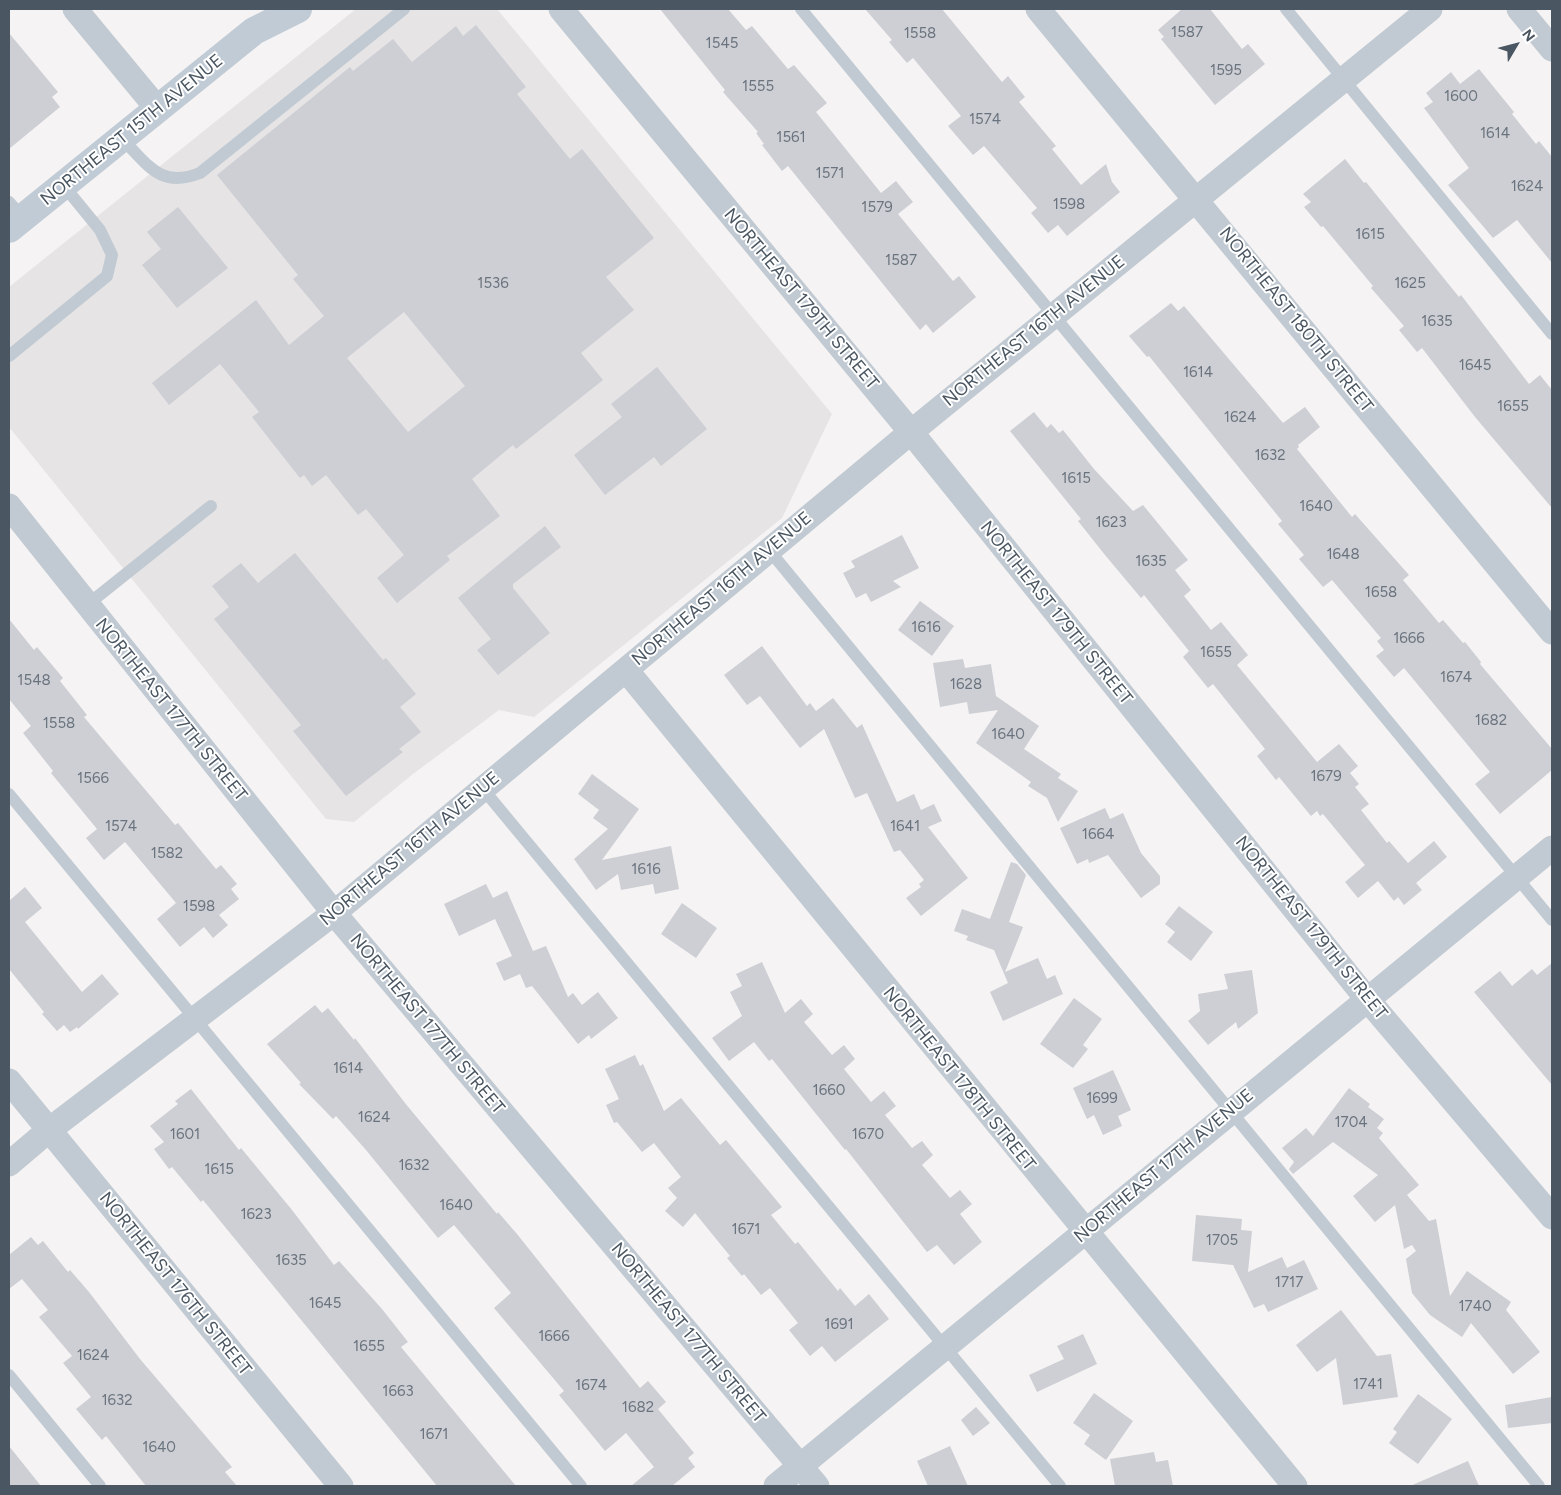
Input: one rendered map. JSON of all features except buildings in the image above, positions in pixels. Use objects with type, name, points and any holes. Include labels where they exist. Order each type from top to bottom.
[{"type":"street","points":[[76,9],[157,108]]},
{"type":"street","name":"NORTHEAST 15TH AVENUE","points":[[13,217],[64,186],[259,20],[298,9]]},
{"type":"street","name":"NORTHEAST 179TH STREET","points":[[561,9],[910,432],[1366,999],[1552,1217]]},
{"type":"street","name":"NORTHEAST 180TH STREET","points":[[1038,9],[1552,632]]},
{"type":"street","name":"NORTHEAST 16TH AVENUE","points":[[9,1164],[50,1130],[334,913],[910,432],[1430,9]]},
{"type":"street","points":[[1519,9],[1552,49]]},
{"type":"street","name":"NORTHEAST 177TH STREET","points":[[9,506],[334,913],[817,1486]]},
{"type":"street","name":"NORTHEAST 178TH STREET","points":[[626,670],[1084,1232],[1295,1486]]},
{"type":"street","name":"NORTHEAST 17TH AVENUE","points":[[776,1486],[1552,848]]},
{"type":"street","name":"NORTHEAST 176TH STREET","points":[[9,1081],[341,1486]]},
{"type":"lane","points":[[121,138],[160,176],[183,180],[200,173],[404,9]]},
{"type":"lane","points":[[800,9],[1552,920]]},
{"type":"lane","points":[[1286,9],[1345,78],[1552,334]]},
{"type":"lane","points":[[9,356],[107,276],[112,255],[100,230],[64,186]]},
{"type":"lane","points":[[87,605],[211,506]]},
{"type":"lane","points":[[769,550],[1539,1486]]},
{"type":"lane","points":[[483,788],[1060,1486]]},
{"type":"lane","points":[[9,794],[581,1486]]},
{"type":"lane","points":[[9,1375],[100,1486]]},
{"type":"shaded area","points":[[356,9],[497,9],[832,414],[782,518],[534,717],[499,710],[413,774],[354,822],[326,819],[9,427],[9,287]]}]
